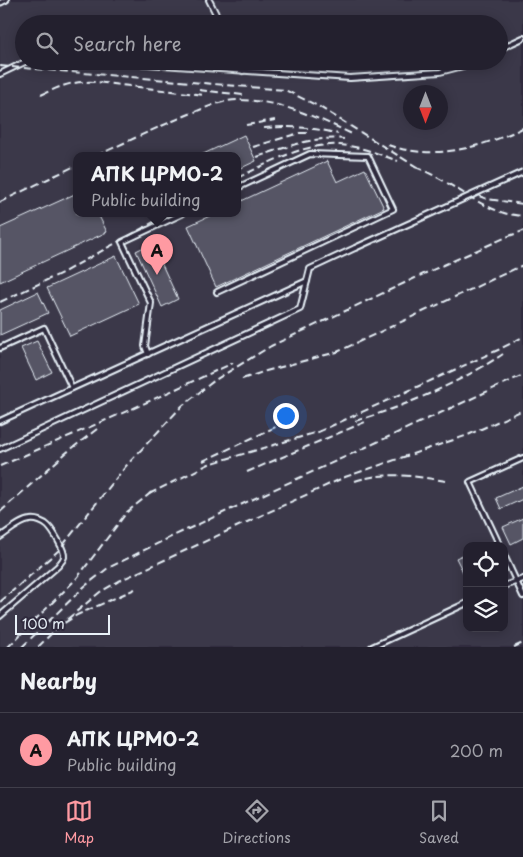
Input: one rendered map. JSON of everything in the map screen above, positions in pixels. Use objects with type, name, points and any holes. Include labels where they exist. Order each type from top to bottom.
[{"type":"lane","points":[[0,3],[6,0]]},
{"type":"lane","points":[[209,0],[216,15]]},
{"type":"lane","points":[[508,45],[523,38]]},
{"type":"lane","points":[[0,74],[15,67]]},
{"type":"lane","points":[[229,70],[350,78],[448,70]]},
{"type":"lane","points":[[217,292],[393,209],[368,156],[310,154],[241,186]]},
{"type":"lane","points":[[0,449],[300,309],[310,269],[523,172]]},
{"type":"lane","points":[[148,354],[145,346],[151,303],[122,242],[176,217]]},
{"type":"lane","points":[[0,421],[307,281]]},
{"type":"lane","points":[[0,348],[44,328],[72,388]]},
{"type":"lane","points":[[498,542],[470,482],[523,458]]},
{"type":"lane","points":[[0,537],[19,524],[28,520],[35,520],[48,525],[62,547],[64,555],[63,560],[58,566],[0,616]]},
{"type":"lane","points":[[508,563],[523,596]]},
{"type":"lane","points":[[508,585],[523,580]]},
{"type":"lane","points":[[372,647],[463,605]]},
{"type":"shaded area","points":[[0,0],[523,0],[523,647],[0,647]]},
{"type":"building","points":[[244,135],[256,161],[241,168],[241,152],[208,152]]},
{"type":"building","points":[[327,161],[337,182],[365,169],[384,208],[216,287],[188,226],[208,217],[241,217],[241,201]]},
{"type":"building","points":[[73,195],[73,217],[100,217],[107,232],[0,282],[0,228]]},
{"type":"building","points":[[152,243],[178,299],[162,307],[136,251]]},
{"type":"building","points":[[116,256],[139,304],[70,336],[47,288]]},
{"type":"building","points":[[38,292],[48,313],[0,335],[0,310]]},
{"type":"building","points":[[37,341],[52,372],[36,380],[21,348]]},
{"type":"building","points":[[523,486],[523,499],[501,509],[496,498]]},
{"type":"building","points":[[523,518],[523,538],[511,544],[503,527]]},
{"type":"building","points":[[463,555],[463,572],[456,558]]},
{"type":"railway","points":[[0,66],[15,67]]},
{"type":"railway","points":[[48,70],[285,90],[318,106],[420,169]]},
{"type":"railway","points":[[41,95],[68,84],[80,82],[96,82],[205,95]]},
{"type":"railway","points":[[199,90],[243,95]]},
{"type":"railway","points":[[105,152],[187,115],[213,105],[234,100],[256,101],[285,107],[327,122],[354,135]]},
{"type":"railway","points":[[246,125],[275,120]]},
{"type":"railway","points":[[264,128],[301,128],[338,134]]},
{"type":"railway","points":[[388,145],[422,152],[457,150],[490,141],[523,128]]},
{"type":"railway","points":[[253,147],[299,133],[310,133]]},
{"type":"railway","points":[[257,157],[310,141],[344,139]]},
{"type":"railway","points":[[241,176],[286,155],[325,145],[354,147],[398,161]]},
{"type":"railway","points":[[0,202],[73,167]]},
{"type":"railway","points":[[415,167],[437,177],[492,209],[506,214],[523,216]]},
{"type":"railway","points":[[479,196],[487,199],[523,204]]},
{"type":"railway","points":[[0,302],[62,273],[163,217]]},
{"type":"railway","points":[[0,602],[59,550],[126,466],[182,406],[215,380],[271,346],[430,271],[523,231]]},
{"type":"railway","points":[[242,379],[337,352],[523,265]]},
{"type":"railway","points":[[149,494],[209,464],[318,432],[523,337]]},
{"type":"railway","points":[[355,421],[393,409],[432,393],[503,354]]},
{"type":"railway","points":[[0,466],[233,363]]},
{"type":"railway","points":[[22,647],[85,586],[108,568],[175,535],[523,375]]},
{"type":"railway","points":[[58,627],[100,592],[119,581],[345,477],[468,435],[523,410]]},
{"type":"railway","points":[[247,472],[365,422]]},
{"type":"railway","points":[[203,461],[282,424]]},
{"type":"railway","points":[[0,512],[66,453],[97,429]]},
{"type":"railway","points":[[355,481],[389,475],[446,481]]},
{"type":"railway","points":[[8,647],[77,578],[127,512],[153,491]]},
{"type":"railway","points":[[38,647],[58,627],[77,615],[135,589]]},
{"type":"railway","points":[[514,647],[523,643]]},
{"type":"place","name":"АПК ЦРМО-2","points":[[157,275]]}]
